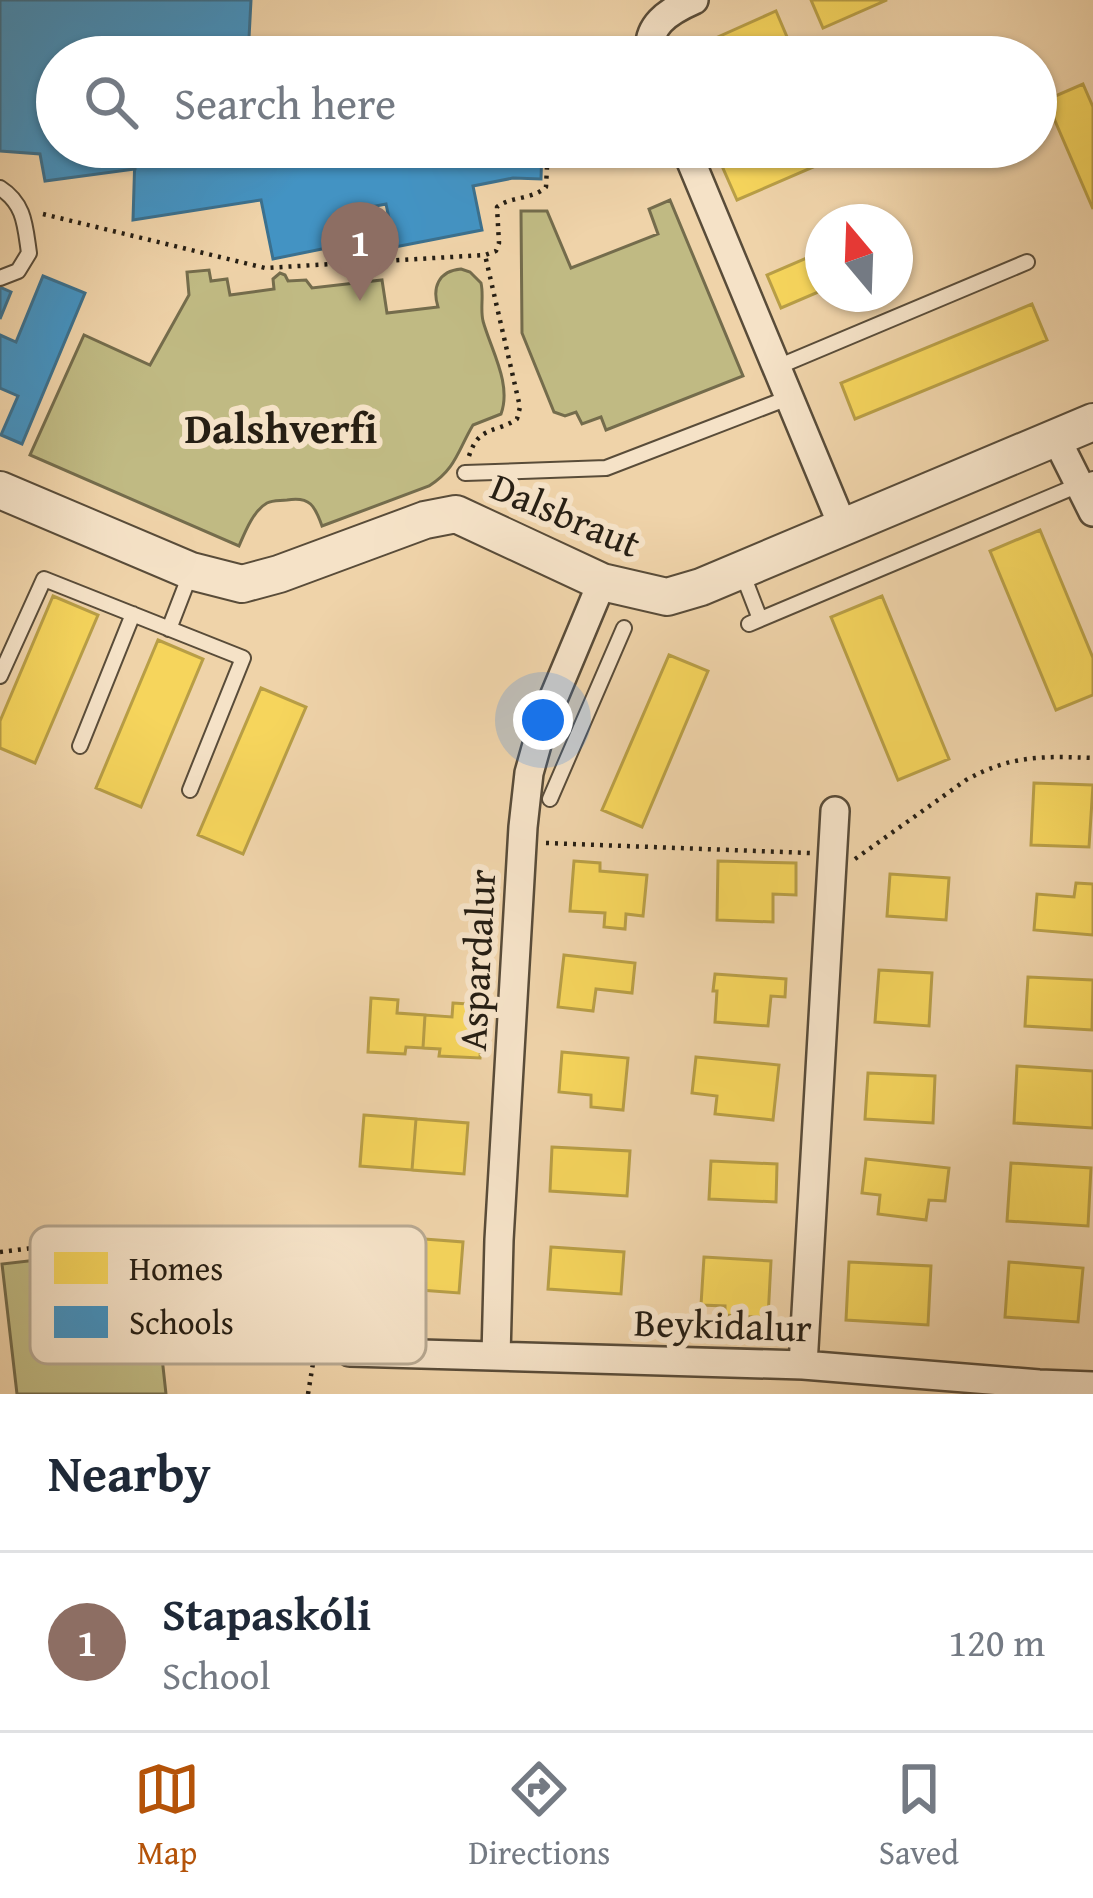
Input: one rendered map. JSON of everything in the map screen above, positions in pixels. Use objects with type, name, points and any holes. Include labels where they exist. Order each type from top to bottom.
[{"type":"street","points":[[652,36],[655,26],[676,8],[694,0]]},
{"type":"street","points":[[694,168],[843,527]]},
{"type":"street","name":"Dalsbraut","points":[[0,490],[191,571],[242,584],[425,520],[456,514],[602,582],[667,597],[1093,422]]},
{"type":"street","points":[[1056,437],[1086,482],[1093,512]]},
{"type":"street","name":"Aspardalur","points":[[496,1356],[529,773],[543,723],[602,582]]},
{"type":"street","points":[[803,1365],[835,811]]},
{"type":"street","name":"Beykidalur","points":[[426,1354],[803,1365],[1093,1386]]},
{"type":"lane","points":[[0,188],[21,209],[29,253],[18,271],[0,278]]},
{"type":"lane","points":[[776,368],[1027,262]]},
{"type":"lane","points":[[465,473],[605,468],[788,398]]},
{"type":"lane","points":[[741,570],[755,622],[1086,482]]},
{"type":"lane","points":[[169,629],[191,571]]},
{"type":"lane","points":[[0,676],[44,579],[243,658],[190,790]]},
{"type":"lane","points":[[80,746],[133,614]]},
{"type":"lane","points":[[550,799],[625,628]]},
{"type":"lane","points":[[559,684],[593,700]]},
{"type":"path","points":[[21,209],[265,268],[485,255],[499,243],[497,207],[540,193],[546,188],[547,168]]},
{"type":"path","points":[[465,473],[475,440],[491,429],[508,426],[517,419],[520,407],[485,255]]},
{"type":"path","points":[[522,842],[860,858],[983,770],[1036,756],[1093,758]]},
{"type":"path","points":[[0,1252],[30,1248]]},
{"type":"path","points":[[308,1394],[313,1364]]},
{"type":"shaded area","points":[[670,200],[743,376],[606,430],[601,417],[582,424],[576,412],[565,416],[554,412],[522,333],[521,211],[547,211],[571,268],[658,234],[649,209]]},
{"type":"shaded area","points":[[461,269],[481,283],[483,321],[502,379],[504,403],[501,414],[473,425],[451,466],[429,486],[322,526],[306,501],[269,502],[254,516],[239,546],[30,455],[84,335],[150,365],[189,295],[187,272],[209,270],[211,281],[227,279],[230,295],[274,289],[273,279],[280,273],[288,281],[306,280],[312,288],[382,280],[387,313],[438,307],[439,282],[447,273]]},
{"type":"shaded area","points":[[30,1261],[30,1364],[163,1364],[166,1394],[17,1394],[2,1264]]},
{"type":"building: Homes","points":[[811,0],[887,0],[823,28]]},
{"type":"building: Homes","points":[[776,11],[787,36],[720,36]]},
{"type":"building: Homes","points":[[1083,84],[1093,107],[1093,209],[1057,126],[1057,95]]},
{"type":"building: Homes","points":[[723,168],[811,168],[737,200]]},
{"type":"building: Homes","points":[[805,259],[805,298],[781,308],[767,275]]},
{"type":"building: Homes","points":[[1032,304],[1047,340],[855,419],[841,383]]},
{"type":"building: Homes","points":[[1040,530],[1093,658],[1093,695],[1056,710],[990,551]]},
{"type":"building: Homes","points":[[53,596],[98,615],[35,763],[0,748],[0,721]]},
{"type":"building: Homes","points":[[882,596],[949,759],[898,780],[831,617]]},
{"type":"building: Homes","points":[[158,640],[203,659],[141,807],[96,788]]},
{"type":"building: Homes","points":[[669,655],[708,671],[642,827],[602,810]]},
{"type":"building: Homes","points":[[261,688],[306,707],[243,854],[198,835]]},
{"type":"building: Homes","points":[[1034,783],[1093,785],[1089,847],[1031,845]]},
{"type":"building: Homes","points":[[574,861],[600,863],[600,871],[647,875],[643,916],[626,914],[625,929],[604,927],[605,913],[570,911]]},
{"type":"building: Homes","points":[[718,861],[796,863],[796,895],[773,894],[773,922],[717,920]]},
{"type":"building: Homes","points":[[890,874],[949,878],[946,920],[887,916]]},
{"type":"building: Homes","points":[[1076,883],[1093,884],[1093,935],[1034,930],[1037,894],[1074,897]]},
{"type":"building: Homes","points":[[564,955],[635,963],[632,993],[596,989],[593,1011],[558,1007]]},
{"type":"building: Homes","points":[[879,970],[932,973],[929,1026],[875,1022]]},
{"type":"building: Homes","points":[[715,974],[786,979],[785,997],[771,996],[768,1026],[715,1022]]},
{"type":"building: Homes","points":[[1028,977],[1093,980],[1092,1030],[1025,1026]]},
{"type":"building: Homes","points":[[371,998],[398,1000],[397,1013],[425,1015],[423,1048],[406,1047],[405,1054],[368,1052]]},
{"type":"building: Homes","points":[[453,1003],[483,1005],[480,1058],[439,1056],[440,1049],[423,1048],[425,1015],[452,1017]]},
{"type":"building: Homes","points":[[562,1052],[628,1058],[623,1110],[591,1107],[591,1095],[559,1092]]},
{"type":"building: Homes","points":[[696,1057],[779,1065],[773,1120],[715,1114],[717,1096],[692,1093]]},
{"type":"building: Homes","points":[[1017,1066],[1093,1071],[1093,1128],[1014,1123]]},
{"type":"building: Homes","points":[[868,1073],[935,1076],[933,1123],[865,1119]]},
{"type":"building: Homes","points":[[364,1115],[416,1119],[412,1170],[360,1166]]},
{"type":"building: Homes","points":[[416,1119],[468,1123],[464,1174],[412,1170]]},
{"type":"building: Homes","points":[[552,1147],[630,1151],[627,1196],[550,1191]]},
{"type":"building: Homes","points":[[866,1159],[949,1168],[945,1201],[929,1200],[926,1220],[878,1214],[880,1195],[862,1193]]},
{"type":"building: Homes","points":[[711,1161],[777,1164],[776,1202],[709,1199]]},
{"type":"building: Homes","points":[[1011,1163],[1091,1168],[1088,1226],[1007,1221]]},
{"type":"building: Homes","points":[[426,1239],[463,1242],[459,1293],[426,1290]]},
{"type":"building: Homes","points":[[551,1247],[624,1252],[621,1294],[548,1289]]},
{"type":"building: Homes","points":[[704,1257],[771,1261],[768,1318],[725,1315],[725,1306],[701,1305]]},
{"type":"building: Homes","points":[[849,1262],[931,1266],[928,1325],[846,1320]]},
{"type":"building: Homes","points":[[1009,1262],[1083,1268],[1078,1322],[1005,1317]]},
{"type":"building: Schools","points":[[0,0],[251,0],[249,36],[36,36],[36,154],[0,151]]},
{"type":"building: Schools","points":[[43,168],[135,168],[135,169],[45,181]]},
{"type":"building: Schools","points":[[135,168],[541,168],[541,179],[513,178],[473,186],[482,230],[395,247],[386,204],[355,210],[361,241],[273,259],[261,200],[133,220]]},
{"type":"building: Schools","points":[[43,276],[85,293],[22,444],[1,435],[18,396],[0,388],[0,335],[16,342]]},
{"type":"building: Schools","points":[[0,287],[11,292],[0,319]]},
{"type":"place","name":"Stapaskóli","points":[[360,301]]},
{"type":"district","name":"Dalshverfi","points":[[281,427]]}]
